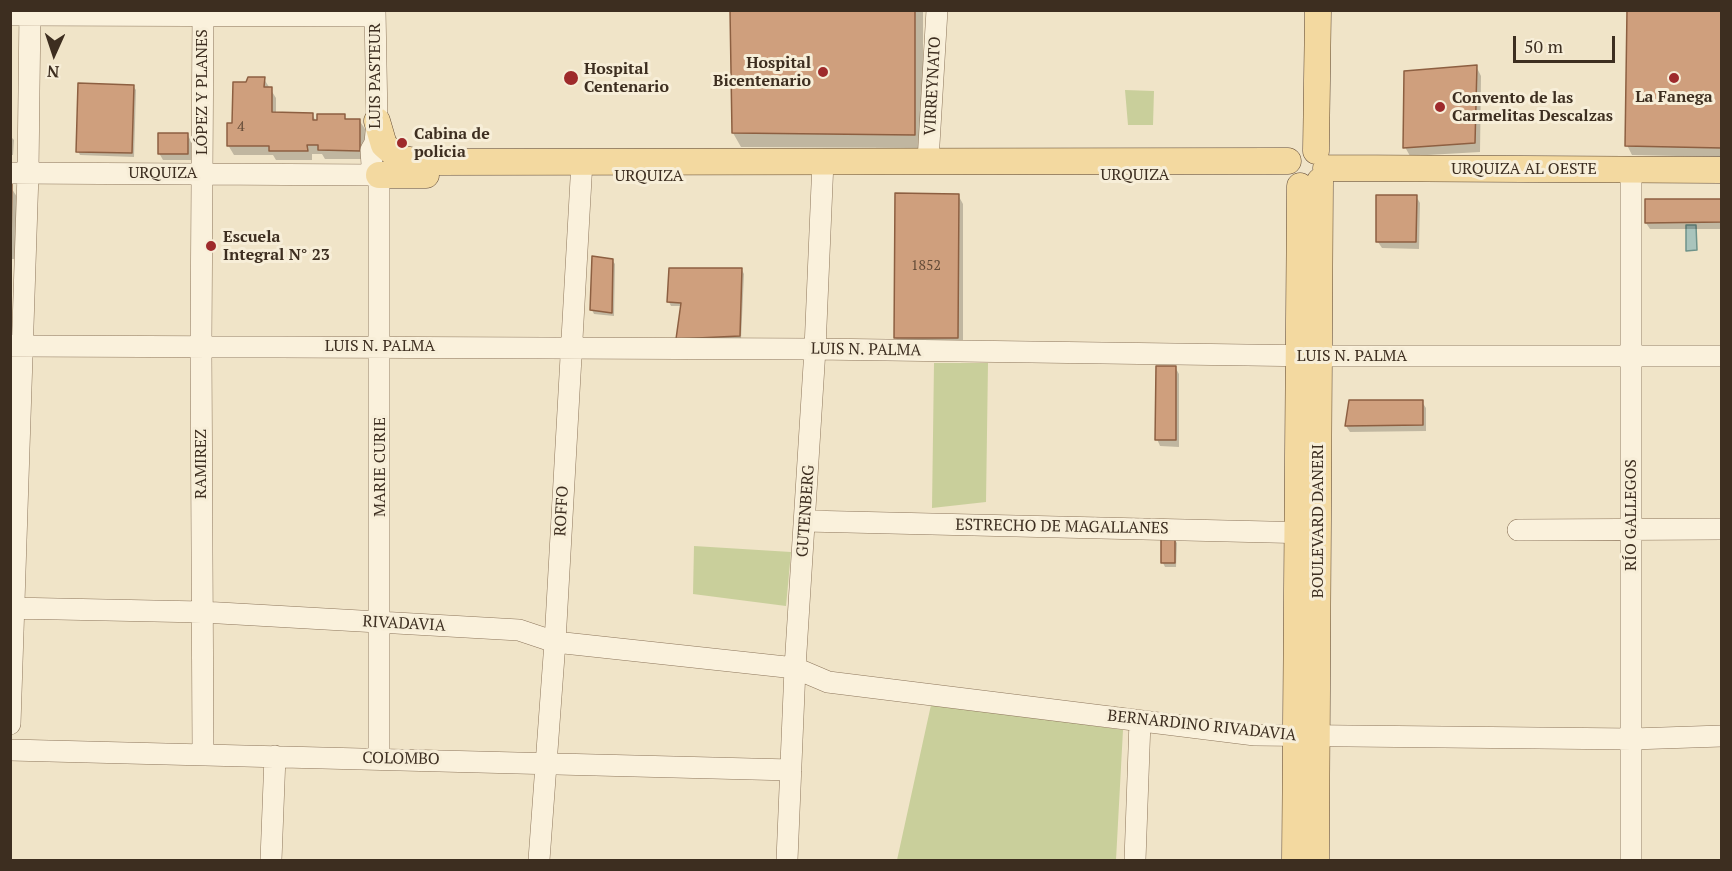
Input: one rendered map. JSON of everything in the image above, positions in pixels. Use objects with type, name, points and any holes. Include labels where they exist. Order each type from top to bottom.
[{"type":"main road","points":[[1301,10],[1306,167]]},
{"type":"main road","points":[[1306,167],[1318,10]]},
{"type":"main road","name":"URQUIZA","points":[[377,121],[384,145],[399,158],[420,162],[581,169]]},
{"type":"main road","name":"URQUIZA","points":[[823,169],[928,161],[1306,167]]},
{"type":"main road","name":"URQUIZA","points":[[379,174],[581,169],[1306,167]]},
{"type":"main road","name":"URQUIZA AL OESTE","points":[[1306,167],[1722,170]]},
{"type":"main road","name":"BOULEVARD DANERI","points":[[1295,861],[1306,737],[1310,269],[1306,167]]},
{"type":"main road","name":"BOULEVARD DANERI","points":[[1306,737],[1316,861]]},
{"type":"street","name":"VIRREYNATO","points":[[928,161],[937,10]]},
{"type":"street","name":"LÓPEZ Y PLANES","points":[[201,174],[203,13]]},
{"type":"street","points":[[10,724],[23,14],[375,13]]},
{"type":"street","name":"LUIS PASTEUR","points":[[375,13],[377,121],[375,142],[370,150],[372,165],[379,174]]},
{"type":"street","name":"ROFFO","points":[[539,861],[544,762],[555,642],[581,169]]},
{"type":"street","name":"GUTENBERG","points":[[787,861],[795,668],[815,349],[823,169]]},
{"type":"street","name":"RÍO GALLEGOS","points":[[1631,170],[1631,861]]},
{"type":"street","name":"URQUIZA","points":[[20,173],[379,174]]},
{"type":"street","name":"RAMIREZ","points":[[201,174],[203,754]]},
{"type":"street","name":"MARIE CURIE","points":[[379,174],[379,759]]},
{"type":"street","name":"LUIS N. PALMA","points":[[16,346],[572,347],[1309,356],[1722,356]]},
{"type":"street","name":"ESTRECHO DE MAGALLANES","points":[[805,521],[1308,533]]},
{"type":"street","points":[[1518,530],[1722,529]]},
{"type":"street","name":"RIVADAVIA","points":[[12,608],[202,612],[519,630],[555,642],[795,668]]},
{"type":"street","name":"BERNARDINO RIVADAVIA","points":[[795,668],[828,682],[1255,735],[1632,739],[1722,736]]},
{"type":"street","points":[[1135,861],[1140,721]]},
{"type":"street","name":"COLOMBO","points":[[10,750],[791,770]]},
{"type":"street","points":[[271,861],[274,756]]},
{"type":"green space","points":[[1125,90],[1154,91],[1153,125],[1128,125]]},
{"type":"green space","points":[[934,363],[988,363],[986,502],[932,508]]},
{"type":"green space","points":[[694,546],[791,552],[786,606],[693,594]]},
{"type":"green space","points":[[931,705],[1022,715],[1123,730],[1116,860],[897,860]]},
{"type":"water","points":[[1686,225],[1696,225],[1697,250],[1686,251]]},
{"type":"building","name":"Hospital Bicentenario","points":[[730,10],[915,10],[915,135],[732,133]]},
{"type":"building","name":"La Fanega","points":[[1627,10],[1722,10],[1722,148],[1625,146]]},
{"type":"building","name":"Convento de las Carmelitas Descalzas","points":[[1477,65],[1475,143],[1403,148],[1404,71]]},
{"type":"building","points":[[248,77],[265,77],[264,87],[272,87],[272,112],[313,113],[313,120],[317,120],[317,114],[345,114],[345,119],[360,119],[360,151],[318,150],[318,145],[307,145],[308,151],[269,151],[269,146],[227,146],[227,123],[232,123],[233,82],[246,82]]},
{"type":"building","points":[[78,83],[134,85],[132,153],[76,152]]},
{"type":"building","points":[[158,133],[188,133],[188,154],[158,154]]},
{"type":"building","points":[[10,184],[12,184],[11,246],[10,246]]},
{"type":"building","points":[[895,193],[959,194],[958,338],[894,338]]},
{"type":"building","points":[[1376,195],[1417,195],[1416,242],[1376,242]]},
{"type":"building","points":[[1645,199],[1722,199],[1722,222],[1645,223]]},
{"type":"building","points":[[592,256],[613,259],[612,313],[590,310]]},
{"type":"building","points":[[669,268],[742,268],[740,336],[676,339],[681,303],[667,302]]},
{"type":"building","points":[[1156,366],[1176,366],[1176,440],[1155,440]]},
{"type":"building","points":[[1349,400],[1423,400],[1423,425],[1345,426]]},
{"type":"building","points":[[1161,537],[1175,538],[1175,563],[1161,563]]},
{"type":"place","name":"Hospital Bicentenario","points":[[823,72]]},
{"type":"place","name":"Hospital Centenario","points":[[571,78]]},
{"type":"place","name":"La Fanega","points":[[1674,78]]},
{"type":"place","name":"Convento de las Carmelitas Descalzas","points":[[1440,107]]},
{"type":"place","name":"Cabina de policia","points":[[402,143]]},
{"type":"place","name":"Escuela Integral N° 23","points":[[211,246]]}]
